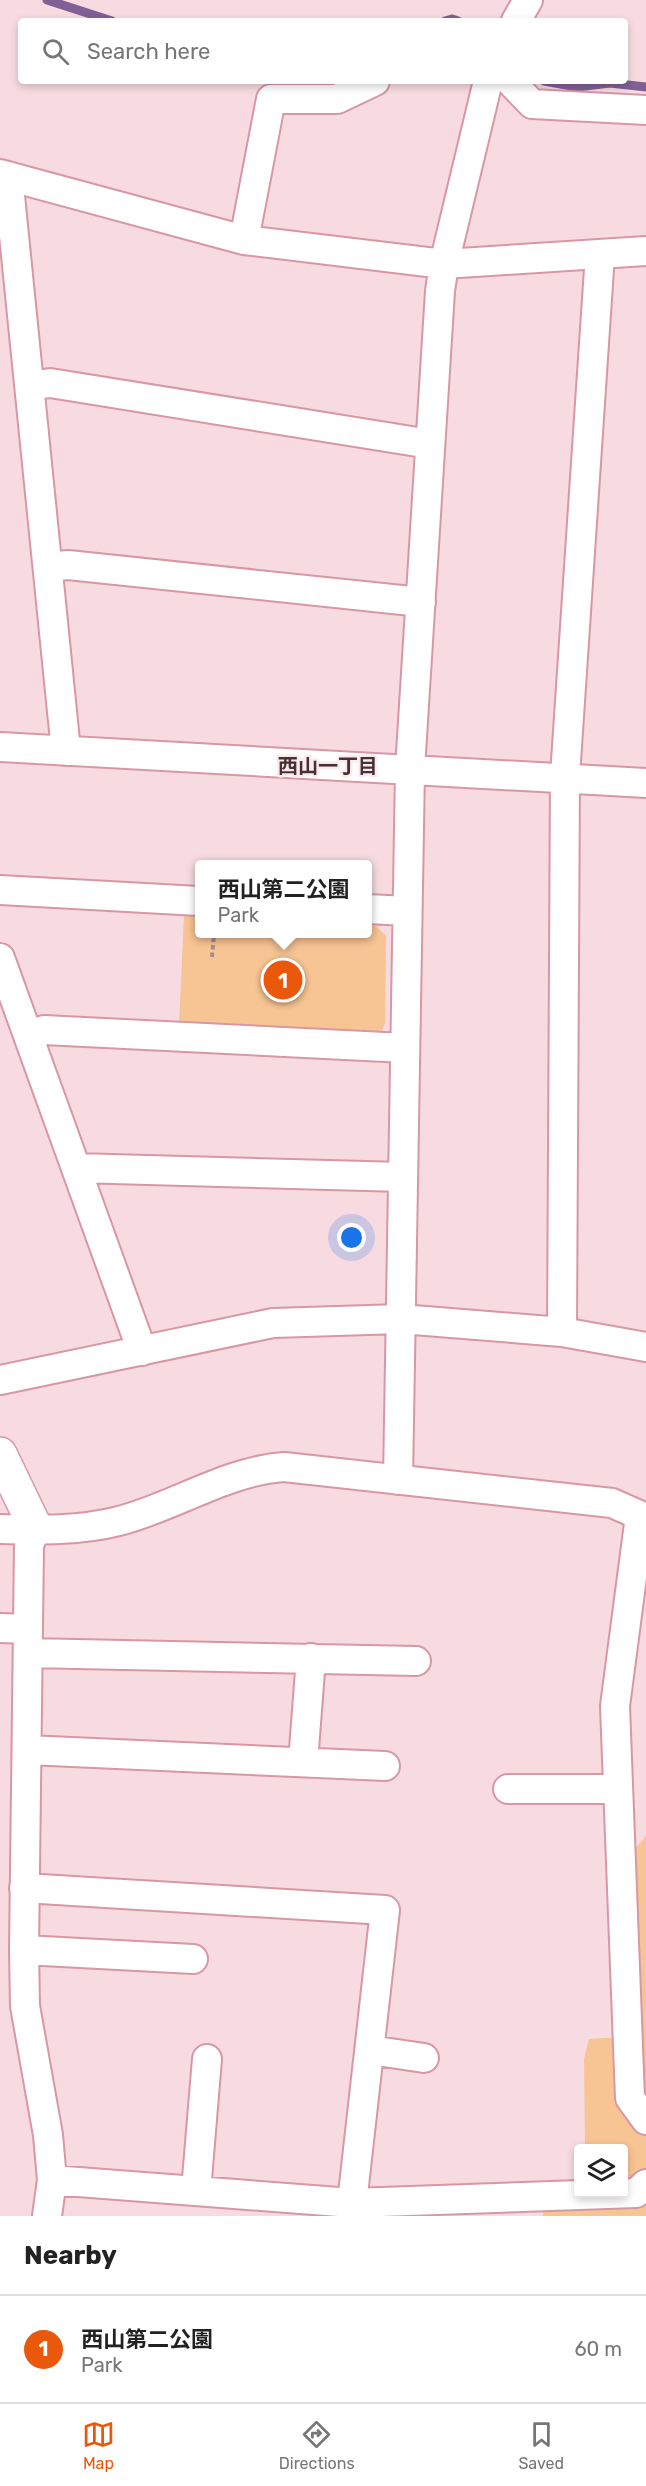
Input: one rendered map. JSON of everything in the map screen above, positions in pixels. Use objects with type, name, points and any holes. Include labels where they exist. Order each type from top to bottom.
[{"type":"street","points":[[518,18],[528,0]]},
{"type":"street","points":[[244,240],[271,99],[337,99],[369,84]]},
{"type":"street","points":[[398,1480],[410,769],[430,444],[440,291],[444,264],[487,84]]},
{"type":"street","points":[[513,84],[532,104],[646,110]]},
{"type":"street","points":[[66,751],[30,386],[4,175],[244,240],[444,264],[646,251]]},
{"type":"street","points":[[562,1332],[565,776],[600,254]]},
{"type":"street","points":[[30,386],[50,383],[430,444]]},
{"type":"street","points":[[48,567],[68,565],[420,602]]},
{"type":"street","points":[[0,747],[565,776],[646,783]]},
{"type":"street","points":[[0,890],[195,901]]},
{"type":"street","points":[[372,909],[407,911]]},
{"type":"street","points":[[0,958],[142,1351]]},
{"type":"street","points":[[29,1035],[44,1030],[405,1048]]},
{"type":"street","points":[[76,1168],[403,1176]]},
{"type":"street","points":[[0,1380],[245,1327],[273,1323],[401,1319],[562,1332],[646,1347]]},
{"type":"street","points":[[0,1454],[36,1529],[29,1545],[27,1750],[16,1900],[24,1950],[25,2006],[48,2135],[52,2180],[47,2216]]},
{"type":"street","points":[[0,1529],[87,1527],[120,1521],[270,1468],[297,1468],[612,1503],[643,1517],[615,1706],[630,2098],[646,2120]]},
{"type":"street","points":[[0,1628],[28,1641],[311,1658],[416,1661]]},
{"type":"street","points":[[303,1762],[311,1658]]},
{"type":"street","points":[[27,1750],[385,1766]]},
{"type":"street","points":[[508,1789],[618,1789]]},
{"type":"street","points":[[16,1900],[385,1910],[352,2203]]},
{"type":"street","points":[[24,1950],[193,1959]]},
{"type":"street","points":[[370,2050],[424,2058]]},
{"type":"street","points":[[196,2191],[207,2060]]},
{"type":"street","points":[[52,2180],[352,2203],[636,2193],[646,2184]]},
{"type":"path","points":[[212,957],[214,938]]},
{"type":"shaded area","points":[[184,915],[195,916],[195,938],[372,938],[372,926],[376,926],[386,936],[385,1024],[381,1032],[179,1026]]},
{"type":"shaded area","points":[[646,1836],[646,2216],[543,2216],[544,2207],[588,2211],[587,2198],[628,2198],[628,2144],[585,2144],[584,2059],[589,2039],[640,2036],[634,1850]]},
{"type":"waterway","points":[[47,0],[103,18]]},
{"type":"waterway","points":[[560,84],[577,87],[602,84]]},
{"type":"waterway","points":[[619,84],[646,87]]},
{"type":"place","name":"西山第二公園","points":[[283,980]]},
{"type":"district","name":"西山一丁目","points":[[328,766]]}]
